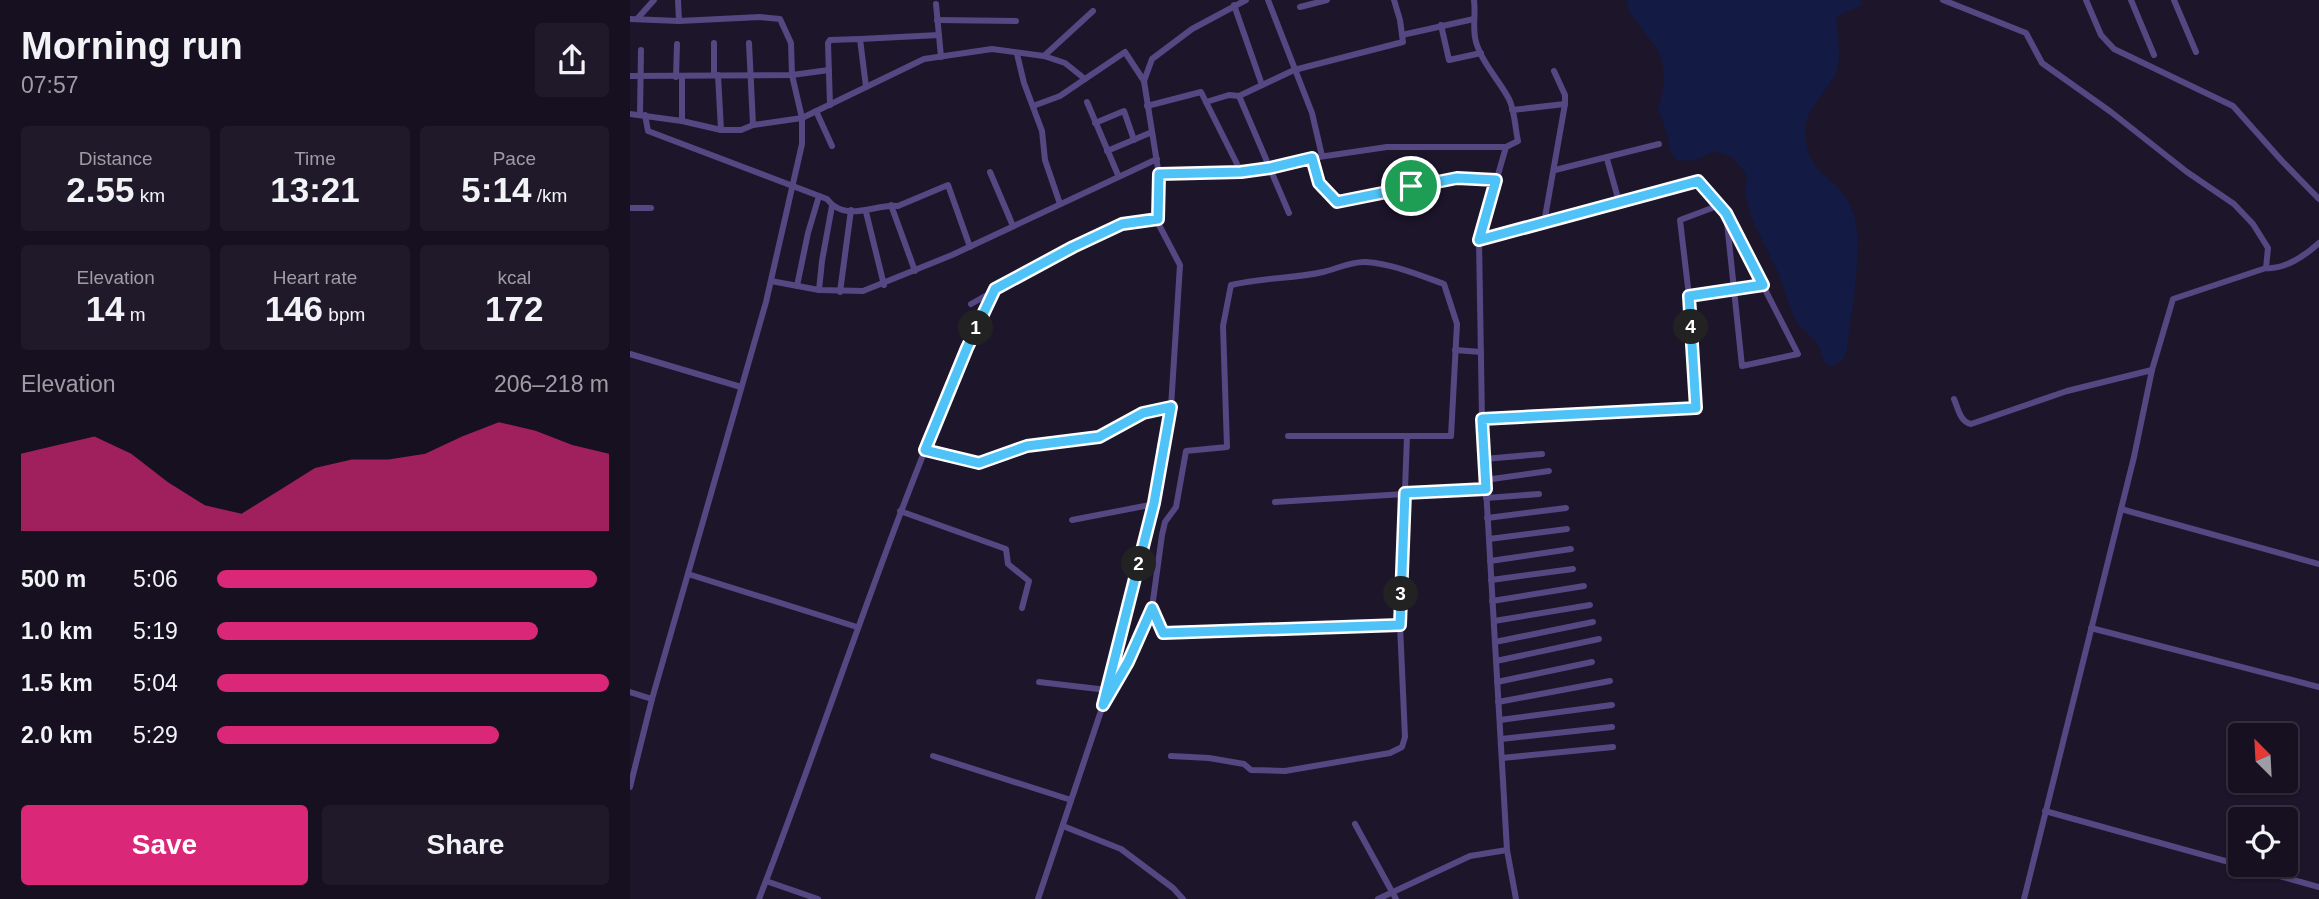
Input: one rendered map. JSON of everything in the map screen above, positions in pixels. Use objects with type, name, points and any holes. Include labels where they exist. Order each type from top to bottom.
[{"type":"street","points":[[633,19],[654,0]]},
{"type":"street","points":[[678,0],[679,22]]},
{"type":"street","points":[[1135,67],[1152,59],[1192,29],[1246,0]]},
{"type":"street","points":[[1268,0],[1312,113],[1322,156]]},
{"type":"street","points":[[1300,7],[1328,0]]},
{"type":"street","points":[[1206,102],[1229,95],[1239,96],[1294,70],[1403,42],[1394,0]]},
{"type":"street","points":[[1159,174],[1241,172],[1387,147],[1506,146],[1518,141],[1511,102],[1476,43],[1477,15],[1474,0]]},
{"type":"street","points":[[1943,0],[2026,33],[2042,63],[2234,204],[2253,224],[2268,248],[2266,268]]},
{"type":"street","points":[[2086,0],[2101,35],[2114,49],[2233,106],[2319,199]]},
{"type":"street","points":[[2131,0],[2154,55]]},
{"type":"street","points":[[2174,0],[2196,52]]},
{"type":"street","points":[[936,4],[941,57]]},
{"type":"street","points":[[1234,5],[1262,85]]},
{"type":"street","points":[[1044,56],[1093,11]]},
{"type":"street","points":[[630,788],[652,699],[771,281],[802,144],[802,118],[792,75],[791,43],[780,19],[760,17],[679,22],[633,19]]},
{"type":"street","points":[[1402,35],[1475,19]]},
{"type":"street","points":[[937,20],[1016,20]]},
{"type":"street","points":[[1441,25],[1449,60],[1481,53]]},
{"type":"street","points":[[830,105],[828,41],[939,35]]},
{"type":"street","points":[[860,38],[866,87]]},
{"type":"street","points":[[714,43],[721,130]]},
{"type":"street","points":[[749,43],[753,125]]},
{"type":"street","points":[[677,44],[682,121]]},
{"type":"street","points":[[630,114],[643,114],[721,130],[741,130],[753,125],[802,118],[925,59],[992,49],[1044,56],[1065,63],[1084,79]]},
{"type":"street","points":[[641,50],[643,114],[648,131],[827,199],[832,206],[851,210],[866,212],[891,205],[898,206],[948,185],[970,247]]},
{"type":"street","points":[[1033,106],[1060,96],[1125,52],[1144,81],[1159,174],[1158,223],[1180,265],[1171,407],[1154,503],[1103,705],[1038,899]]},
{"type":"street","points":[[1017,54],[1042,131],[1045,160],[1060,204]]},
{"type":"street","points":[[1144,81],[1152,59]]},
{"type":"street","points":[[630,76],[792,75],[829,70]]},
{"type":"street","points":[[1544,223],[1565,104],[1565,95],[1554,71]]},
{"type":"street","points":[[1147,106],[1201,92],[1241,172]]},
{"type":"street","points":[[1239,96],[1289,213]]},
{"type":"street","points":[[1087,102],[1118,175]]},
{"type":"street","points":[[1512,110],[1565,104]]},
{"type":"street","points":[[816,111],[832,146]]},
{"type":"street","points":[[1095,122],[1124,111],[1134,140]]},
{"type":"street","points":[[1107,151],[1152,132]]},
{"type":"street","points":[[1555,170],[1659,144]]},
{"type":"street","points":[[1506,146],[1479,240],[1486,498],[1507,850],[1516,899]]},
{"type":"street","points":[[1312,158],[1319,183],[1337,202],[1457,178],[1496,180]]},
{"type":"street","points":[[771,281],[841,292],[863,291],[884,285],[1157,159]]},
{"type":"street","points":[[1607,159],[1619,202]]},
{"type":"street","points":[[990,172],[1013,226]]},
{"type":"street","points":[[1479,240],[1698,181],[1726,213],[1798,355],[1742,366],[1726,213]]},
{"type":"street","points":[[797,286],[819,196]]},
{"type":"street","points":[[891,205],[915,271]]},
{"type":"street","points":[[1482,419],[1696,408],[1689,296],[1680,220],[1720,205]]},
{"type":"street","points":[[820,290],[822,261],[832,206]]},
{"type":"street","points":[[630,208],[651,208]]},
{"type":"street","points":[[841,292],[851,210]]},
{"type":"street","points":[[866,212],[884,285]]},
{"type":"street","points":[[971,304],[1073,247],[1122,224],[1158,219]]},
{"type":"street","points":[[2024,899],[2121,509],[2152,370],[2173,299],[2266,268],[2275,269],[2309,253],[2319,243]]},
{"type":"street","points":[[1103,705],[1128,662],[1152,608],[1162,535],[1165,522],[1176,507],[1186,451],[1227,447],[1223,326],[1231,285],[1252,280],[1300,276],[1362,261],[1392,266],[1444,284],[1457,324],[1451,436],[1288,436]]},
{"type":"street","points":[[1689,296],[1763,285]]},
{"type":"street","points":[[759,899],[800,793],[900,511],[967,348],[995,289]]},
{"type":"street","points":[[1455,350],[1481,352]]},
{"type":"street","points":[[630,354],[741,387]]},
{"type":"street","points":[[1954,399],[1962,418],[1971,424],[2067,391],[2152,370]]},
{"type":"street","points":[[925,450],[979,463],[1027,446],[1099,437],[1143,413],[1171,407]]},
{"type":"street","points":[[1171,756],[1209,758],[1244,764],[1251,770],[1285,771],[1390,753],[1402,747],[1405,737],[1400,625],[1407,436]]},
{"type":"street","points":[[1484,459],[1542,454]]},
{"type":"street","points":[[1485,480],[1549,471]]},
{"type":"street","points":[[1275,502],[1486,489]]},
{"type":"street","points":[[1486,498],[1539,494]]},
{"type":"street","points":[[1072,520],[1154,503]]},
{"type":"street","points":[[1488,518],[1566,508]]},
{"type":"street","points":[[2121,509],[2319,564]]},
{"type":"street","points":[[900,511],[1006,549],[1008,564],[1029,581],[1022,608]]},
{"type":"street","points":[[1489,539],[1567,529]]},
{"type":"street","points":[[1490,561],[1571,549]]},
{"type":"street","points":[[1491,580],[1573,569]]},
{"type":"street","points":[[688,575],[857,627]]},
{"type":"street","points":[[1492,601],[1584,586]]},
{"type":"street","points":[[1494,621],[1590,605]]},
{"type":"street","points":[[1152,608],[1163,633],[1400,625]]},
{"type":"street","points":[[1495,642],[1593,622]]},
{"type":"street","points":[[2091,628],[2319,687]]},
{"type":"street","points":[[1496,662],[1599,639]]},
{"type":"street","points":[[1497,682],[1592,662]]},
{"type":"street","points":[[1498,702],[1610,681]]},
{"type":"street","points":[[1040,682],[1107,690]]},
{"type":"street","points":[[630,692],[652,699]]},
{"type":"street","points":[[1500,720],[1612,705]]},
{"type":"street","points":[[1501,739],[1612,727]]},
{"type":"street","points":[[1502,758],[1613,747]]},
{"type":"street","points":[[933,756],[1071,800]]},
{"type":"street","points":[[2045,811],[2319,887]]},
{"type":"street","points":[[1355,824],[1395,895]]},
{"type":"street","points":[[1063,826],[1121,849],[1173,888],[1183,899]]},
{"type":"street","points":[[1378,899],[1395,895],[1470,856],[1507,850]]},
{"type":"street","points":[[766,881],[818,899]]},
{"type":"water","points":[[1626,0],[1861,0],[1862,4],[1836,19],[1838,66],[1809,115],[1805,132],[1807,147],[1816,167],[1845,196],[1851,207],[1857,237],[1856,276],[1847,349],[1844,359],[1831,367],[1825,363],[1818,344],[1793,315],[1778,272],[1751,217],[1745,194],[1747,178],[1744,171],[1733,158],[1716,151],[1698,159],[1683,161],[1677,160],[1670,151],[1668,136],[1658,108],[1664,86],[1659,52],[1629,11]]},
{"type":"route","points":[[1312,158],[1319,183],[1337,202],[1411,186],[1457,178],[1496,180],[1479,240],[1698,181],[1726,213],[1763,285],[1689,296],[1696,408],[1482,419],[1486,489],[1405,493],[1400,625],[1163,633],[1152,608],[1128,662],[1103,705],[1154,503],[1171,407],[1143,413],[1099,437],[1027,446],[979,463],[925,450],[967,348],[995,289],[1122,224],[1158,219],[1161,188],[1159,174],[1241,172],[1312,158]]}]
